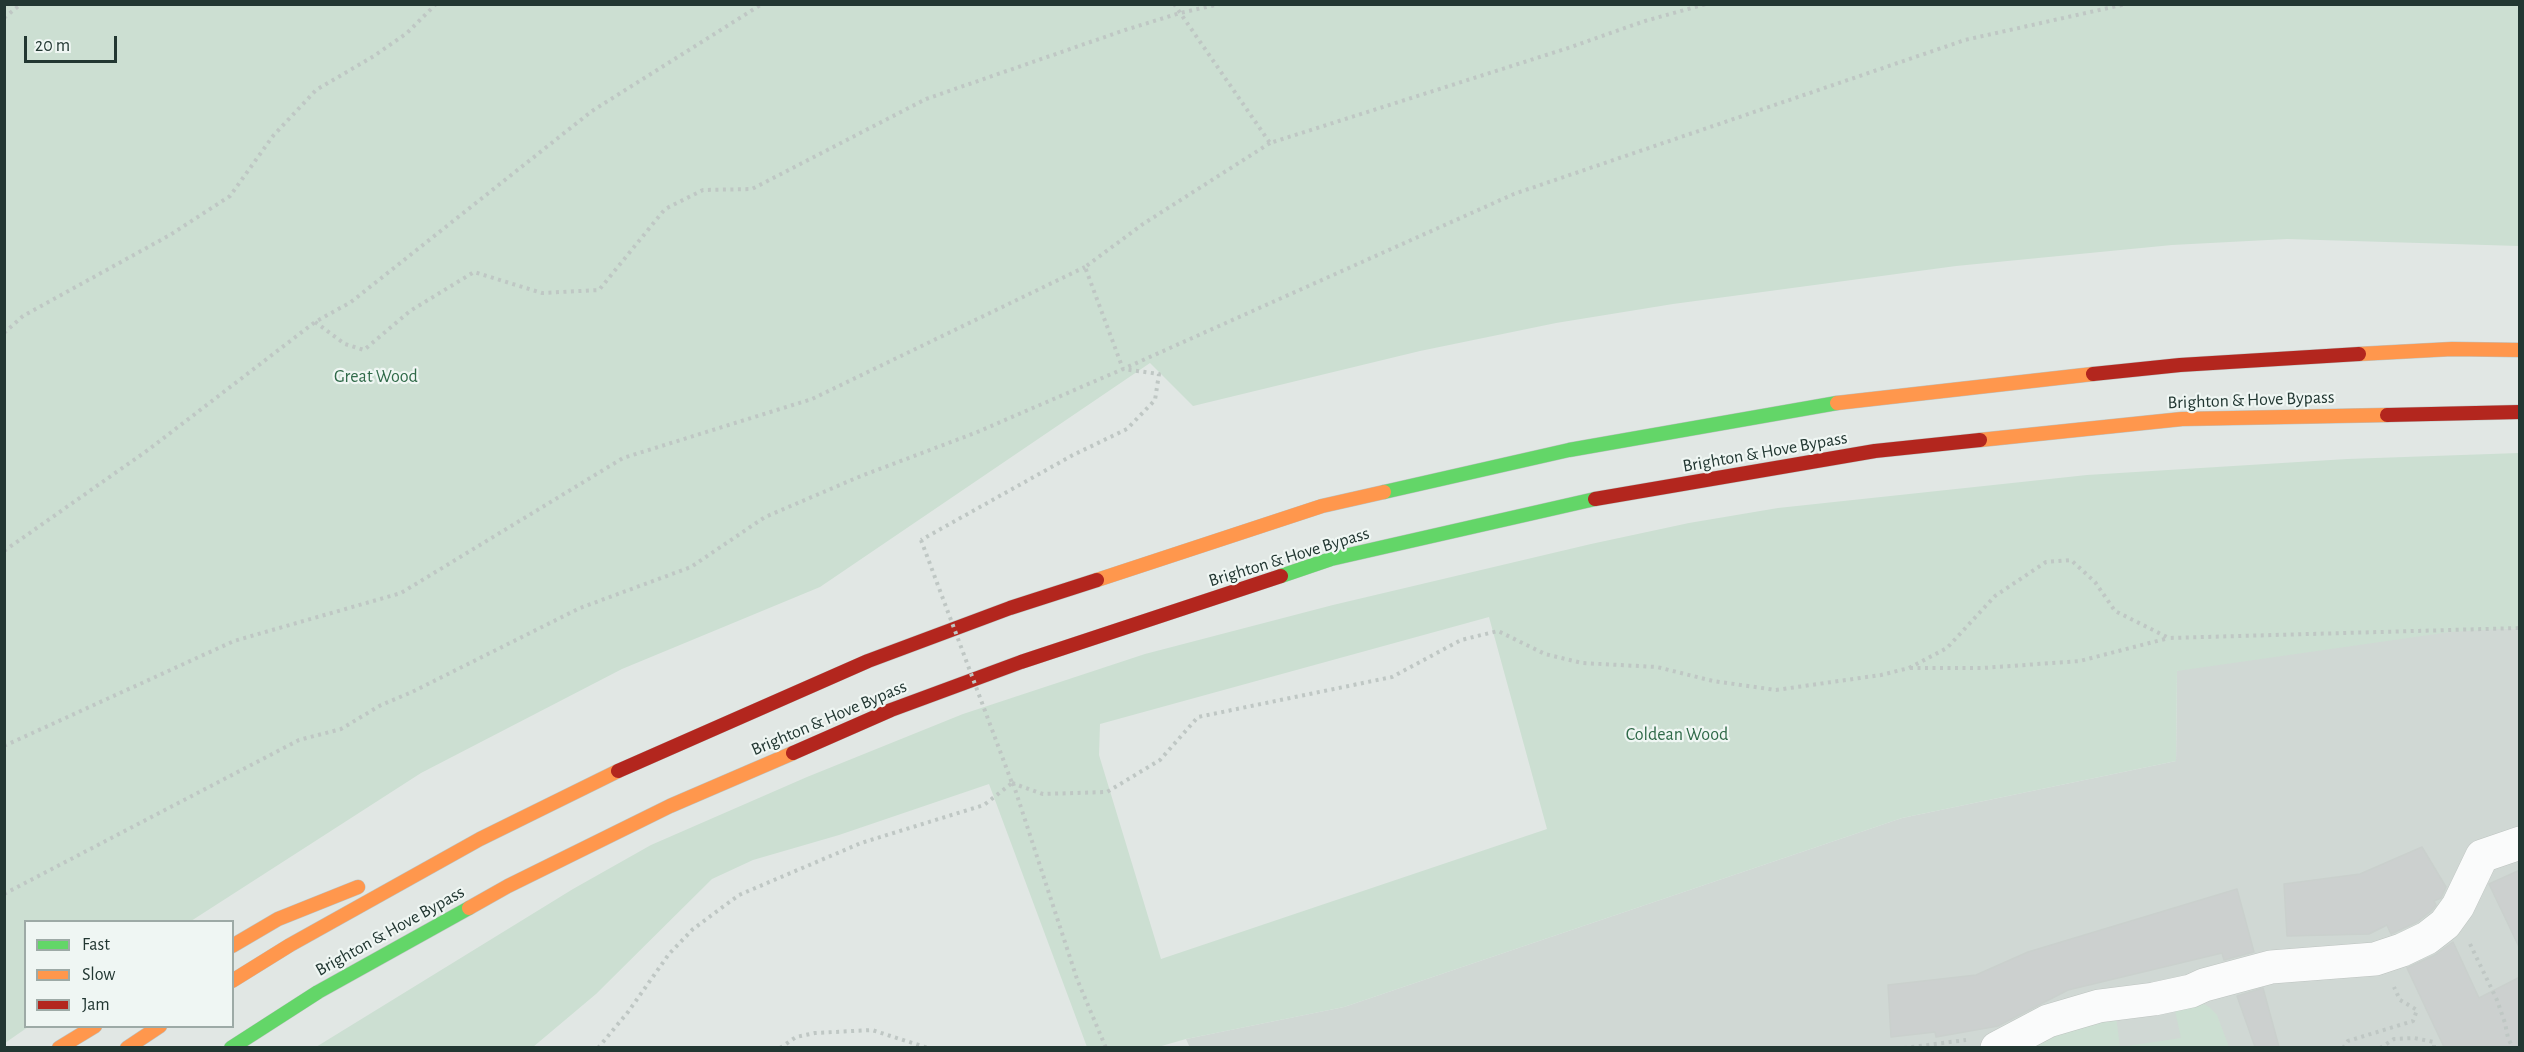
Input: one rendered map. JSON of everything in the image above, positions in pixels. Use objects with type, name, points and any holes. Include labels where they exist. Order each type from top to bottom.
[{"type":"highway","name":"Brighton & Hove Bypass","points":[[234,980],[290,945],[480,839],[646,757],[868,661],[1010,608],[1322,506],[1569,450],[1862,399],[2180,365],[2452,349],[2520,350]]},
{"type":"highway","name":"Brighton & Hove Bypass","points":[[231,1047],[318,992],[508,886],[670,806],[891,710],[1021,662],[1331,559],[1580,502],[1875,451],[2182,419],[2520,412]]},
{"type":"highway","points":[[234,945],[278,919],[480,839]]},
{"type":"highway","points":[[59,1047],[92,1028]]},
{"type":"highway","points":[[127,1047],[157,1028]]},
{"type":"street","points":[[1984,1044],[2099,1006],[2182,993],[2205,984],[2271,967],[2380,957],[2427,938],[2445,924],[2458,906],[2482,856],[2520,843]]},
{"type":"path","points":[[4,18],[21,4]]},
{"type":"path","points":[[4,333],[22,316],[170,235],[230,196],[273,136],[316,90],[406,33],[436,4]]},
{"type":"path","points":[[4,551],[148,450],[315,322],[351,302],[592,111],[762,4]]},
{"type":"path","points":[[1174,4],[1270,143]]},
{"type":"path","points":[[315,322],[345,344],[364,350],[410,310],[474,272],[542,293],[599,290],[665,209],[704,190],[752,189],[926,99],[1125,30],[1180,13],[1220,4]]},
{"type":"path","points":[[4,746],[234,641],[402,593],[623,458],[812,399],[1085,267],[1143,224],[1270,143],[1565,49],[1645,21],[1706,4]]},
{"type":"path","points":[[4,894],[300,740],[341,729],[381,705],[412,692],[580,608],[691,567],[765,517],[861,476],[975,433],[1514,194],[1965,40],[2126,4]]},
{"type":"path","points":[[1085,267],[1123,369]]},
{"type":"path","points":[[1106,1047],[1077,979],[1012,783],[921,540],[1073,455],[1127,429],[1155,400],[1159,375],[1123,369]]},
{"type":"path","points":[[1909,668],[1947,648],[1995,596],[2046,562],[2071,560],[2095,582],[2115,611],[2169,638]]},
{"type":"path","points":[[1012,783],[1043,794],[1107,792],[1160,760],[1198,717],[1392,677],[1461,640],[1498,632],[1545,654],[1582,663],[1657,667],[1713,681],[1776,690],[1843,681],[1909,668],[1983,668],[2080,661],[2169,638],[2520,628]]},
{"type":"path","points":[[598,1047],[628,1011],[669,954],[693,929],[740,895],[861,843],[984,805],[1012,783]]},
{"type":"path","points":[[2452,915],[2468,939],[2497,1000],[2508,1038],[2513,1047]]},
{"type":"path","points":[[2343,1047],[2348,1041],[2413,1021],[2417,1010],[2400,1000],[2380,957]]},
{"type":"path","points":[[780,1047],[796,1037],[815,1033],[872,1030],[928,1047]]},
{"type":"path","points":[[2380,1047],[2394,1039],[2414,1038],[2434,1042],[2434,1047]]},
{"type":"path","points":[[1904,1047],[1984,1044]]},
{"type":"shaded area","points":[[2519,628],[2519,1047],[1190,1048],[1186,1039],[1344,1007],[1902,818],[2176,761],[2177,671],[2233,638]]},
{"type":"green space","name":"Great Wood","points":[[5,4],[2519,5],[2519,246],[2287,239],[2172,245],[1956,266],[1673,304],[1556,323],[1420,351],[1193,406],[1150,363],[820,587],[622,669],[421,773],[193,920],[24,920],[24,1028],[27,1028],[5,1043]]},
{"type":"green space","name":"Coldean Wood","points":[[2519,453],[2519,628],[2450,632],[2177,671],[2176,761],[1902,818],[1344,1007],[1186,1039],[1158,1047],[1087,1047],[989,784],[839,835],[753,860],[712,879],[596,994],[533,1047],[316,1047],[573,889],[651,845],[807,777],[963,714],[1145,654],[1333,605],[1591,544],[1689,523],[1778,508],[2087,475],[2347,459]],"holes":[[[1489,617],[1547,829],[1161,959],[1099,755],[1100,724]]]},
{"type":"green space","points":[[2199,1001],[2217,1015],[2229,1047],[2036,1048],[2036,1040],[2116,1016],[2120,1047],[2181,1038],[2174,1006]]},
{"type":"building","points":[[2422,847],[2446,887],[2441,898],[2434,901],[2436,905],[2417,922],[2391,934],[2387,925],[2369,934],[2287,936],[2284,884],[2360,874]]},
{"type":"building","points":[[2520,870],[2520,949],[2489,884]]},
{"type":"building","points":[[2237,889],[2254,952],[2224,960],[2222,953],[2068,990],[1998,1026],[1936,1037],[1935,1032],[1891,1037],[1888,985],[1976,975],[2028,952]]},
{"type":"building","points":[[2453,942],[2479,998],[2520,977],[2520,1047],[2444,1047],[2407,968],[2435,955]]},
{"type":"building","points":[[2263,988],[2279,1047],[2255,1047],[2237,996]]},
{"type":"traffic: fast","points":[[1384,492],[1569,450],[1837,403]]},
{"type":"traffic: fast","points":[[1281,576],[1331,559],[1595,499]]},
{"type":"traffic: fast","points":[[231,1048],[318,992],[469,908]]},
{"type":"traffic: slow","points":[[2359,354],[2452,349],[2520,350]]},
{"type":"traffic: slow","points":[[1837,403],[2093,374]]},
{"type":"traffic: slow","points":[[1980,440],[2182,419],[2387,415]]},
{"type":"traffic: slow","points":[[1097,580],[1322,506],[1384,492]]},
{"type":"traffic: slow","points":[[469,908],[508,886],[670,806],[793,753]]},
{"type":"traffic: slow","points":[[234,980],[290,945],[480,839],[618,771]]},
{"type":"traffic: slow","points":[[234,945],[278,919],[358,887]]},
{"type":"traffic: slow","points":[[59,1048],[92,1028]]},
{"type":"traffic: slow","points":[[127,1048],[157,1028]]},
{"type":"traffic: jam","points":[[2093,374],[2180,365],[2359,354]]},
{"type":"traffic: jam","points":[[2387,415],[2520,412]]},
{"type":"traffic: jam","points":[[1595,499],[1875,451],[1980,440]]},
{"type":"traffic: jam","points":[[793,753],[891,710],[1021,662],[1281,576]]},
{"type":"traffic: jam","points":[[618,771],[868,661],[1010,608],[1097,580]]}]
